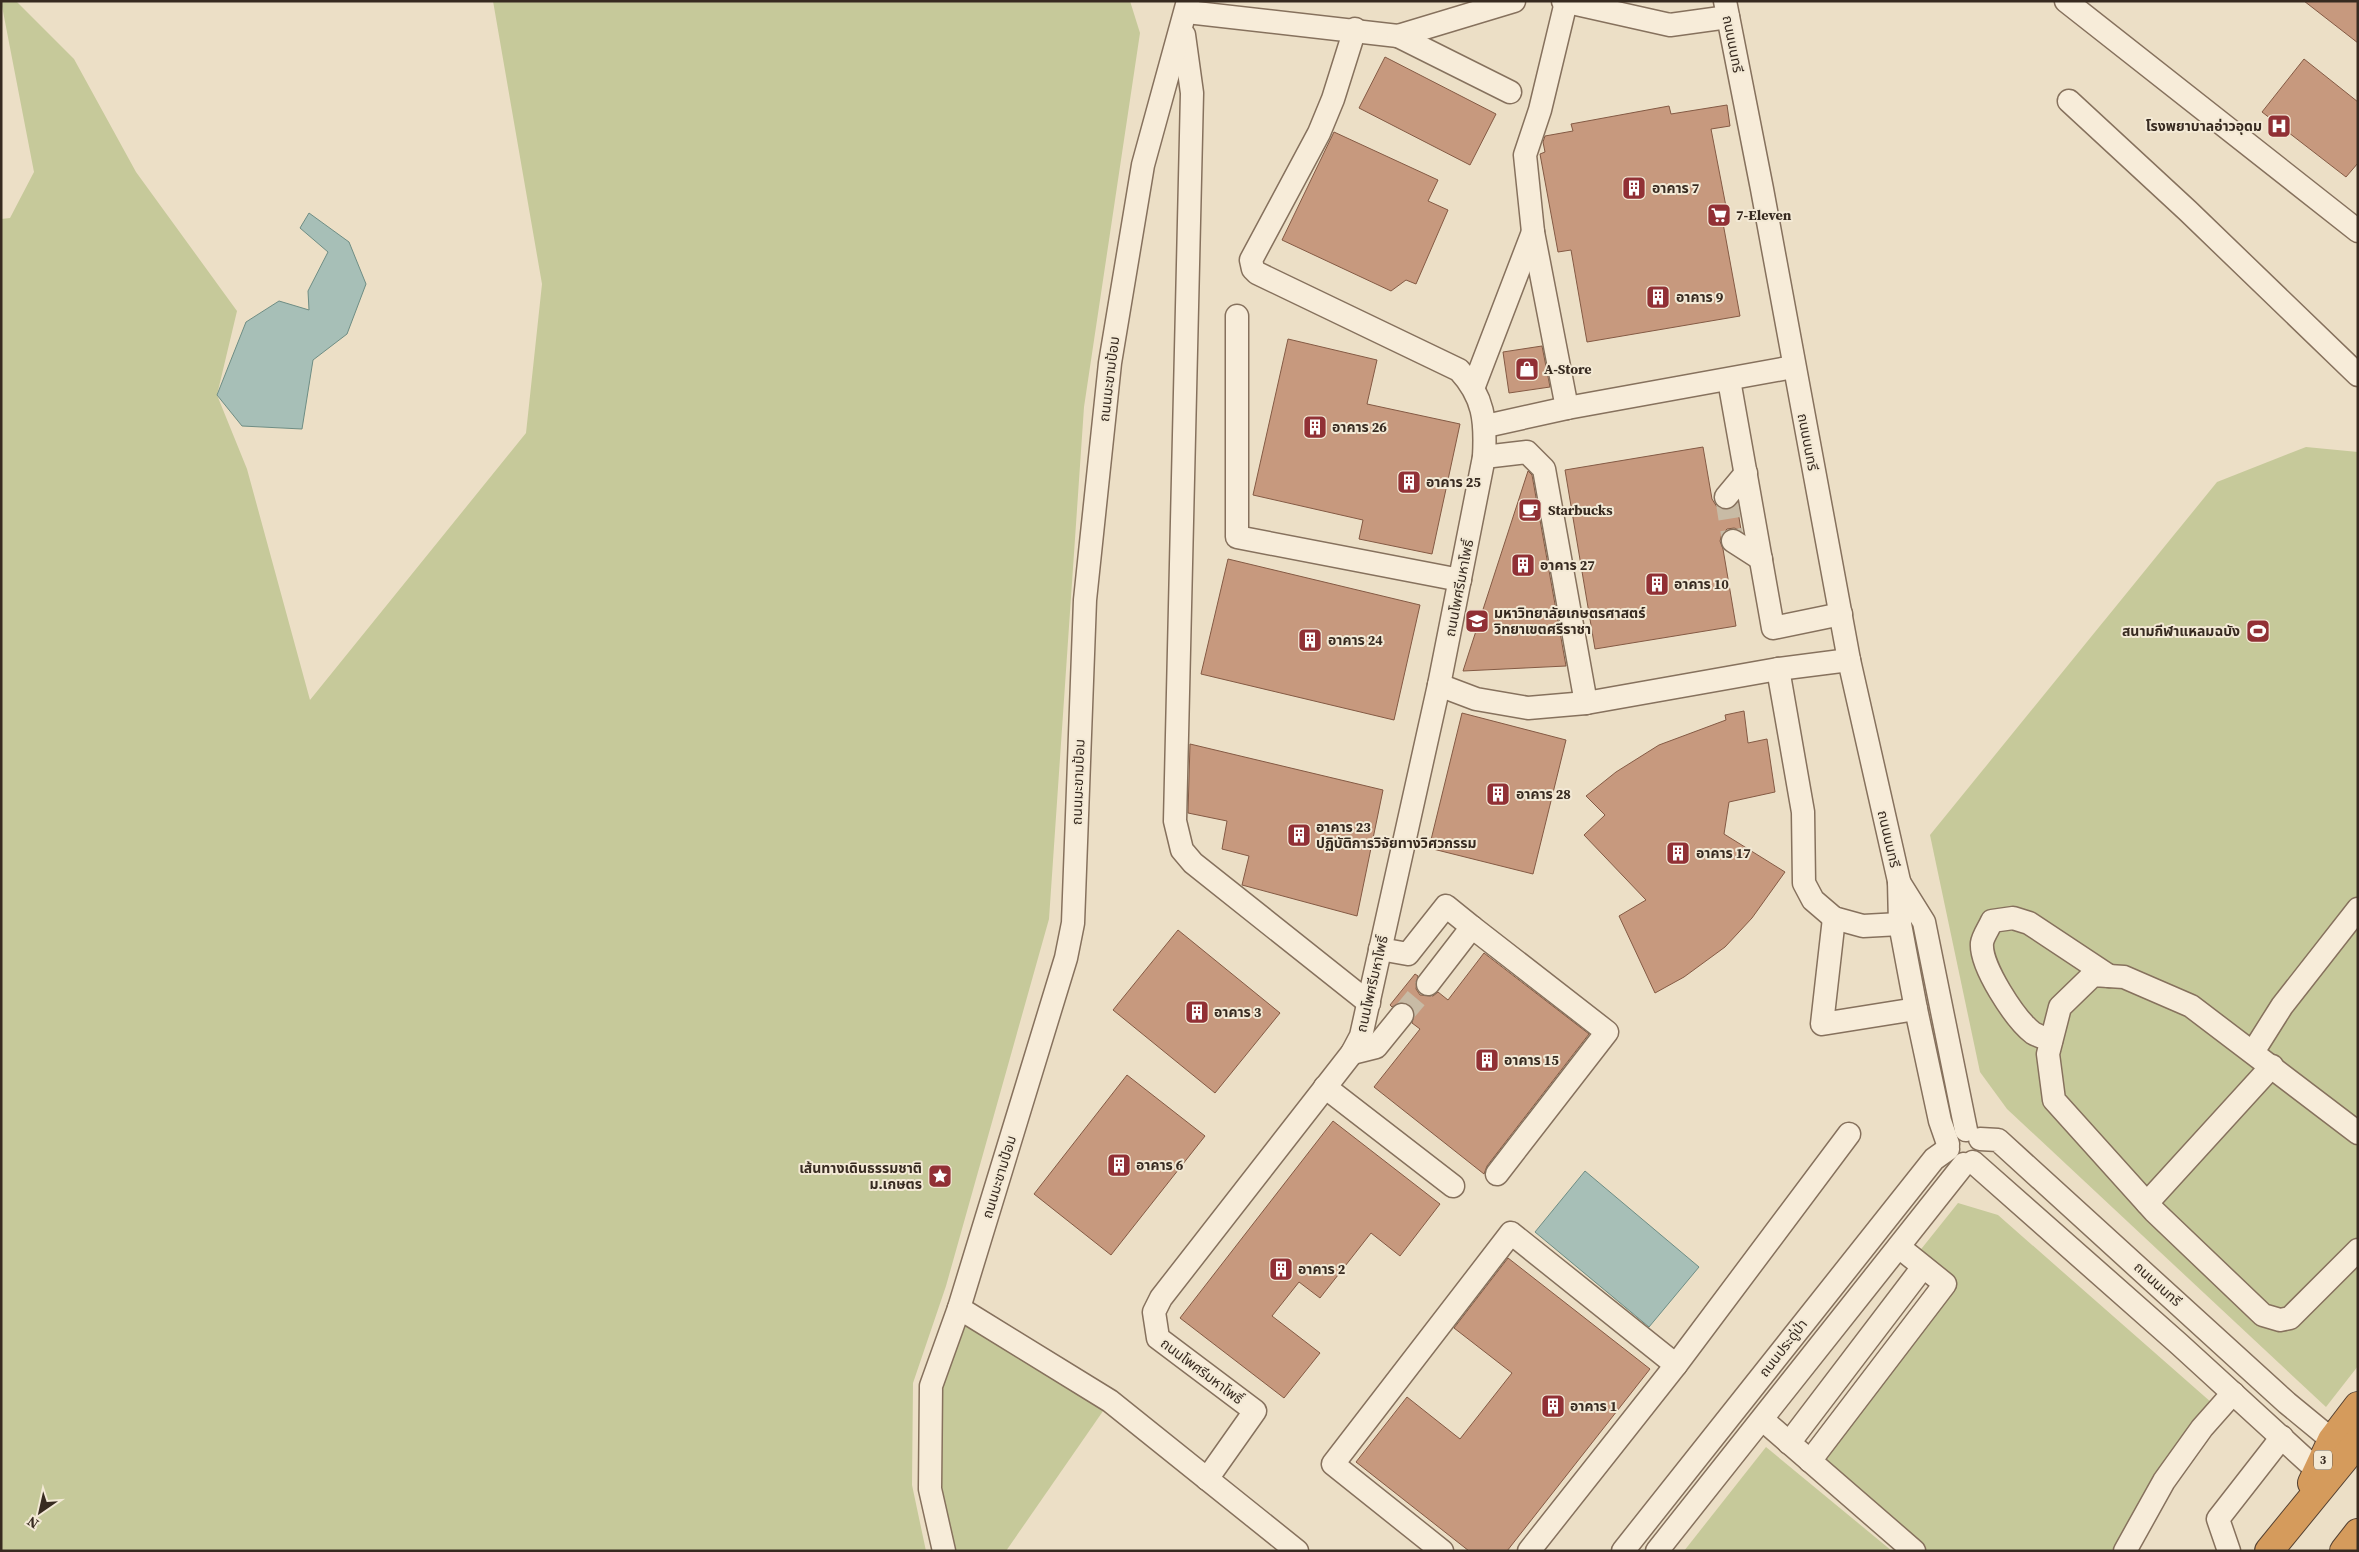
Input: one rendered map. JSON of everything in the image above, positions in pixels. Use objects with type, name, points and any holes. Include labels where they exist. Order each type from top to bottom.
[{"type":"highway","name":"3","points":[[2269,1551],[2296,1519],[2345,1441],[2358,1406]]},
{"type":"highway","name":"3","points":[[2296,1519],[2318,1471],[2345,1441]]},
{"type":"highway","points":[[2344,1551],[2358,1533]]},
{"type":"street","points":[[1398,36],[1514,1]]},
{"type":"street","points":[[1567,408],[1533,232],[1526,155],[1540,110],[1565,1],[1670,25],[1726,9]]},
{"type":"street","points":[[2066,1],[2358,231]]},
{"type":"street","name":"ถนนนนทรี","points":[[1726,9],[1762,189],[1849,660],[1899,881],[1900,924],[1916,1009],[1940,1121],[1948,1146]]},
{"type":"street","points":[[1369,1003],[1193,863],[1182,850],[1175,821],[1192,94],[1186,13],[1398,36],[1510,92]]},
{"type":"street","name":"ถนนมะขามป้อม","points":[[944,1551],[930,1489],[931,1386],[958,1308],[1066,958],[1072,924],[1085,600],[1110,364],[1143,165],[1186,13]]},
{"type":"street","points":[[1355,30],[1333,99],[1318,133],[1282,198],[1251,260],[1251,264],[1257,273],[1459,370],[1474,386],[1486,426],[1567,408],[1794,367]]},
{"type":"street","points":[[2069,101],[2188,211],[2358,376]]},
{"type":"street","points":[[1474,386],[1533,232]]},
{"type":"street","points":[[1237,316],[1237,537],[1460,580]]},
{"type":"street","points":[[1729,380],[1773,628],[1841,614]]},
{"type":"street","name":"ถนนโพศรีมหาโพธิ์","points":[[1207,1478],[1255,1411],[1158,1338],[1154,1312],[1161,1298],[1352,1053],[1361,1036],[1440,685],[1484,457],[1486,426]]},
{"type":"street","points":[[1484,457],[1526,452],[1544,469],[1586,703]]},
{"type":"street","points":[[1726,497],[1746,473]]},
{"type":"street","points":[[1733,541],[1761,559]]},
{"type":"street","points":[[1440,685],[1476,699],[1528,708],[1586,703],[1778,669],[1849,660]]},
{"type":"street","points":[[1778,669],[1803,812],[1804,883],[1813,900],[1834,918],[1863,926],[1900,924]]},
{"type":"street","name":"ถนนนนทรี","points":[[1899,881],[1924,922],[1973,1135],[1998,1140],[2310,1423],[2345,1441]]},
{"type":"street","points":[[1380,950],[1408,954],[1446,906],[1607,1032],[1496,1174]]},
{"type":"street","points":[[2253,1052],[2282,1006],[2358,909]]},
{"type":"street","points":[[1834,918],[1822,1024],[1916,1009]]},
{"type":"street","points":[[2051,1040],[2034,1033],[2018,1016],[1984,961],[1982,942],[1992,921],[2013,918],[2029,923],[2109,976]]},
{"type":"street","points":[[1428,984],[1472,927]]},
{"type":"street","points":[[2358,1133],[2191,1006],[2124,976],[2093,975],[2060,1007],[2048,1054],[2054,1100],[2147,1203],[2263,1315],[2280,1320],[2290,1318],[2358,1250]]},
{"type":"street","points":[[1352,1053],[1376,1047],[1402,1015]]},
{"type":"street","points":[[2147,1203],[2272,1066]]},
{"type":"street","points":[[1325,1087],[1452,1186]]},
{"type":"street","points":[[1529,1551],[1676,1365],[1849,1134]]},
{"type":"street","points":[[1969,1163],[1978,1158],[1982,1150],[1973,1135],[1953,1135],[1948,1146],[1955,1161],[1969,1163],[2124,1295],[2318,1471]]},
{"type":"street","name":"ถนนประดู่ป่า","points":[[1623,1551],[1818,1303],[1934,1159],[1948,1146]]},
{"type":"street","name":"ถนนประดู่ป่า","points":[[1658,1551],[1899,1247],[1969,1163]]},
{"type":"street","points":[[1442,1551],[1333,1464],[1511,1234],[1676,1365]]},
{"type":"street","points":[[1810,1461],[1945,1284],[1899,1247]]},
{"type":"street","points":[[1789,1443],[1923,1267]]},
{"type":"street","points":[[2124,1295],[2144,1272]]},
{"type":"street","points":[[1818,1303],[1841,1320]]},
{"type":"street","points":[[958,1308],[1110,1401],[1297,1551]]},
{"type":"street","points":[[2179,1344],[2198,1321]]},
{"type":"street","points":[[2125,1551],[2164,1481],[2202,1428],[2233,1393]]},
{"type":"street","points":[[1763,1420],[1914,1551]]},
{"type":"street","points":[[2229,1551],[2218,1518],[2282,1437]]},
{"type":"green space","points":[[1,1],[16,1],[74,59],[136,172],[237,311],[217,395],[247,469],[310,700],[526,433],[542,284],[493,1],[1130,1],[1140,33],[1084,407],[1049,919],[946,1286],[913,1383],[912,1485],[926,1551],[1,1551],[1,219],[10,218],[34,172]]},
{"type":"green space","points":[[2306,447],[2358,452],[2358,1366],[2326,1407],[2007,1109],[1980,1072],[1930,835],[2217,482]]},
{"type":"green space","points":[[1958,1203],[1998,1215],[2212,1403],[2116,1551],[1925,1551],[1820,1462],[1956,1286],[1918,1253]]},
{"type":"green space","points":[[959,1308],[1110,1401],[1006,1551],[944,1551],[931,1386]]},
{"type":"green space","points":[[1766,1447],[1892,1551],[1684,1551]]},
{"type":"water","points":[[309,213],[349,242],[366,284],[347,334],[313,360],[302,429],[242,426],[217,395],[246,322],[279,301],[309,310],[308,291],[328,252],[300,228]]},
{"type":"water","points":[[1585,1171],[1699,1267],[1649,1327],[1535,1232]]},
{"type":"building","points":[[2304,1],[2358,1],[2358,43]]},
{"type":"building","points":[[1385,57],[1496,114],[1470,165],[1359,108]]},
{"type":"building","points":[[2304,59],[2358,102],[2358,163],[2346,177],[2262,112]]},
{"type":"building","points":[[1727,105],[1730,126],[1711,129],[1729,222],[1723,223],[1740,316],[1587,342],[1571,250],[1558,252],[1540,154],[1545,152],[1543,142],[1545,136],[1573,131],[1571,124],[1669,106],[1671,114]]},
{"type":"building","points":[[1334,132],[1438,180],[1428,201],[1448,210],[1416,284],[1406,280],[1391,291],[1282,240]]},
{"type":"building","points":[[1288,339],[1377,360],[1367,404],[1460,424],[1432,554],[1359,539],[1363,520],[1253,495]]},
{"type":"building","name":"A-Store","points":[[1542,346],[1550,387],[1509,393],[1503,352]]},
{"type":"building","name":"อาคาร 10","points":[[1703,447],[1712,499],[1717,507],[1723,510],[1731,509],[1737,505],[1741,530],[1727,529],[1722,534],[1720,541],[1736,626],[1595,649],[1565,470]]},
{"type":"building","name":"อาคาร 27","points":[[1528,471],[1532,475],[1566,666],[1463,671]]},
{"type":"building","name":"อาคาร 24","points":[[1228,559],[1420,605],[1394,720],[1201,674]]},
{"type":"building","name":"อาคาร 17","points":[[1744,711],[1748,743],[1767,739],[1775,792],[1729,802],[1724,834],[1785,872],[1752,918],[1725,947],[1684,977],[1655,993],[1619,916],[1646,900],[1584,835],[1605,815],[1586,796],[1616,772],[1659,745],[1726,720],[1725,715]]},
{"type":"building","name":"อาคาร 28","points":[[1462,713],[1566,740],[1533,874],[1429,848]]},
{"type":"building","name":"อาคาร 23 ปฏิบัติการวิจัยทางวิศวกรรม","points":[[1190,744],[1383,790],[1357,916],[1242,885],[1249,856],[1222,849],[1227,821],[1188,813]]},
{"type":"building","name":"อาคาร 3","points":[[1178,930],[1280,1013],[1215,1093],[1113,1010]]},
{"type":"building","name":"อาคาร 15","points":[[1484,953],[1589,1034],[1487,1166],[1484,1174],[1374,1087],[1420,1029],[1412,1023],[1414,1011],[1410,1005],[1404,1002],[1392,1007],[1390,1005],[1415,974],[1418,976],[1416,989],[1420,995],[1433,996],[1438,992],[1448,1000]]},
{"type":"building","name":"อาคาร 6","points":[[1127,1075],[1205,1136],[1111,1255],[1034,1194]]},
{"type":"building","name":"อาคาร 2","points":[[1333,1121],[1440,1204],[1400,1256],[1371,1233],[1320,1298],[1299,1282],[1272,1316],[1320,1353],[1284,1398],[1180,1318]]},
{"type":"building","name":"อาคาร 1","points":[[1508,1258],[1650,1369],[1507,1551],[1469,1551],[1356,1462],[1407,1397],[1460,1439],[1512,1373],[1454,1328]]},
{"type":"tunnel","points":[[1726,497],[1733,541]]},
{"type":"tunnel","points":[[1402,1015],[1428,984]]},
{"type":"place","name":"โรงพยาบาลอ่าวอุดม","points":[[2279,126]]},
{"type":"place","name":"อาคาร 7","points":[[1634,188]]},
{"type":"place","name":"7-Eleven","points":[[1719,215]]},
{"type":"place","name":"อาคาร 9","points":[[1658,297]]},
{"type":"place","name":"A-Store","points":[[1527,369]]},
{"type":"place","name":"อาคาร 26","points":[[1315,427]]},
{"type":"place","name":"อาคาร 25","points":[[1409,482]]},
{"type":"place","name":"Starbucks","points":[[1530,510]]},
{"type":"place","name":"อาคาร 27","points":[[1523,565]]},
{"type":"place","name":"อาคาร 10","points":[[1657,584]]},
{"type":"place","name":"มหาวิทยาลัยเกษตรศาสตร์ วิทยาเขตศรีราชา","points":[[1477,621]]},
{"type":"place","name":"สนามกีฬาแหลมฉบัง","points":[[2258,631]]},
{"type":"place","name":"อาคาร 24","points":[[1310,640]]},
{"type":"place","name":"อาคาร 28","points":[[1498,794]]},
{"type":"place","name":"อาคาร 23 ปฏิบัติการวิจัยทางวิศวกรรม","points":[[1299,835]]},
{"type":"place","name":"อาคาร 17","points":[[1678,853]]},
{"type":"place","name":"อาคาร 3","points":[[1197,1012]]},
{"type":"place","name":"อาคาร 15","points":[[1487,1060]]},
{"type":"place","name":"อาคาร 6","points":[[1119,1165]]},
{"type":"place","name":"เส้นทางเดินธรรมชาติ ม.เกษตร","points":[[940,1176]]},
{"type":"place","name":"อาคาร 2","points":[[1281,1269]]},
{"type":"place","name":"อาคาร 1","points":[[1553,1406]]}]
